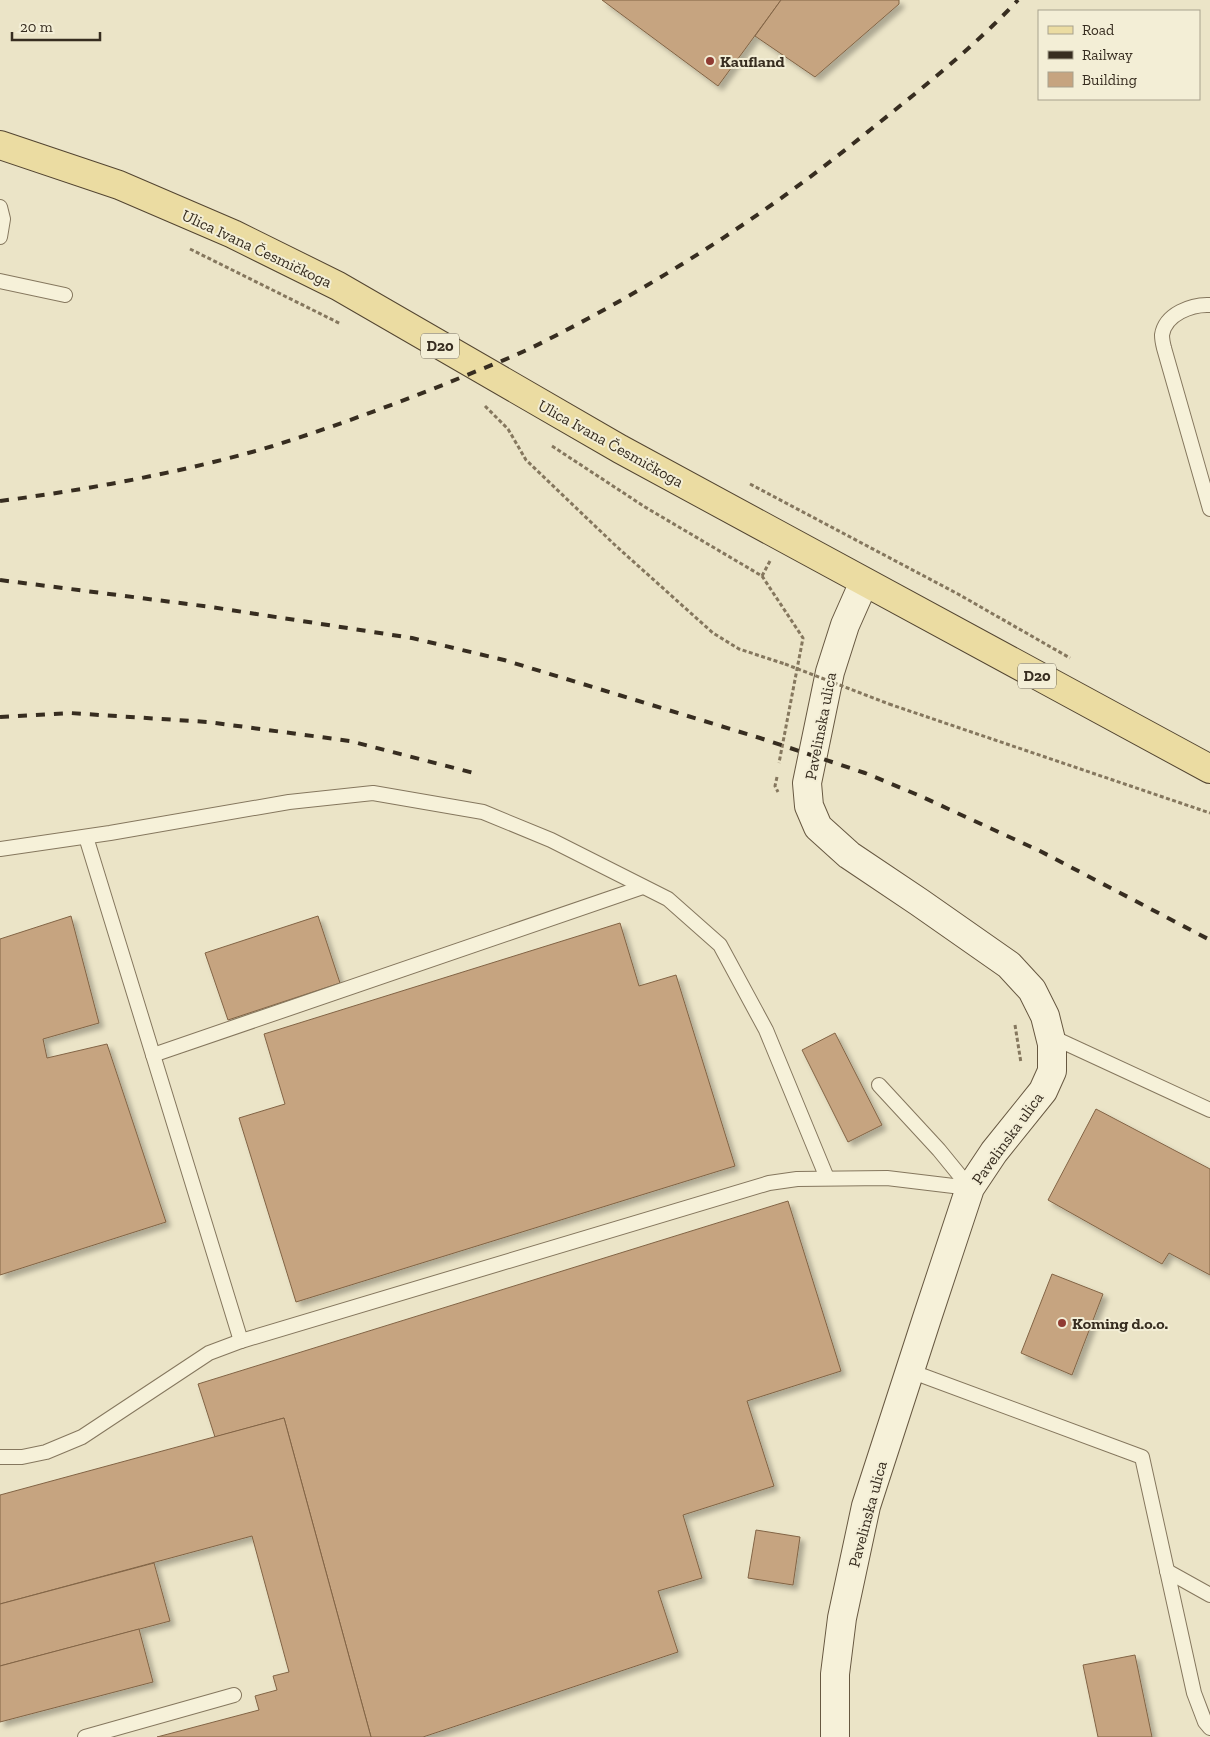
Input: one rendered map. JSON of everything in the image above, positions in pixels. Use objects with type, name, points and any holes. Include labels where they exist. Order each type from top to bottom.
[{"type":"main road","name":"Ulica Ivana Česmičkoga","points":[[0,145],[119,185],[233,234],[338,286],[620,449],[1210,769]]},
{"type":"main road","name":"Pavelinska ulica","points":[[835,1737],[835,1674],[842,1618],[866,1506],[910,1370],[970,1188],[994,1152],[1043,1092],[1052,1071],[1052,1044],[1045,1016],[1032,990],[1009,965],[849,855],[818,827],[809,806],[807,783],[830,672],[845,625],[864,582]]},
{"type":"lane","points":[[0,207],[3,219],[0,237]]},
{"type":"lane","points":[[0,281],[65,295]]},
{"type":"lane","points":[[1210,305],[1194,306],[1180,311],[1168,322],[1162,335],[1164,348],[1210,508]]},
{"type":"lane","points":[[0,848],[86,837],[289,802],[373,793],[483,812],[551,840],[668,899],[720,945],[766,1030],[827,1178]]},
{"type":"lane","points":[[86,837],[241,1341]]},
{"type":"lane","points":[[153,1055],[643,887]]},
{"type":"lane","points":[[1050,1036],[1210,1110]]},
{"type":"lane","points":[[879,1085],[939,1150],[970,1188]]},
{"type":"lane","points":[[0,1457],[46,1452],[82,1437],[209,1353],[241,1341],[769,1183],[797,1179],[899,1178],[970,1188]]},
{"type":"lane","points":[[910,1370],[1142,1457],[1194,1693],[1204,1722],[1210,1728]]},
{"type":"lane","points":[[1167,1571],[1210,1595]]},
{"type":"lane","points":[[85,1737],[234,1695]]},
{"type":"path","points":[[186,248],[346,326]]},
{"type":"path","points":[[497,412],[481,402],[508,429],[526,460],[616,546],[713,633],[739,649],[786,664],[889,704],[1210,813]]},
{"type":"path","points":[[546,442],[644,507],[762,576]]},
{"type":"path","points":[[750,484],[958,594],[1071,658]]},
{"type":"building","name":"Kaufland","points":[[602,0],[781,0],[718,86]]},
{"type":"building","points":[[781,0],[899,0],[899,4],[815,77],[755,36]]},
{"type":"building","points":[[71,916],[99,1023],[43,1039],[47,1058],[107,1044],[166,1222],[0,1275],[0,939]]},
{"type":"building","points":[[318,916],[340,983],[228,1020],[205,953]]},
{"type":"building","points":[[620,923],[639,986],[676,975],[735,1166],[296,1302],[239,1118],[285,1104],[264,1034]]},
{"type":"building","points":[[835,1033],[882,1125],[848,1142],[802,1050]]},
{"type":"building","points":[[1096,1109],[1210,1169],[1210,1275],[1169,1253],[1162,1264],[1048,1200]]},
{"type":"building","points":[[788,1201],[841,1371],[747,1401],[774,1486],[683,1515],[702,1578],[658,1591],[678,1652],[423,1737],[371,1737],[284,1418],[215,1437],[198,1384]]},
{"type":"building","name":"Koming d.o.o.","points":[[1052,1274],[1103,1294],[1072,1375],[1021,1353]]},
{"type":"building","points":[[284,1418],[371,1737],[157,1737],[259,1710],[255,1696],[277,1690],[273,1676],[289,1672],[252,1536],[0,1604],[0,1495]]},
{"type":"building","points":[[756,1530],[800,1537],[793,1585],[748,1578]]},
{"type":"building","points":[[154,1563],[170,1621],[0,1666],[0,1604]]},
{"type":"building","points":[[139,1629],[153,1682],[0,1722],[0,1666]]},
{"type":"building","points":[[1135,1655],[1152,1737],[1098,1737],[1083,1665]]},
{"type":"railway","points":[[0,501],[138,479],[206,464],[273,446],[401,401],[536,346],[675,269],[794,189],[946,68],[1018,0]]},
{"type":"railway","points":[[0,580],[211,607],[412,638],[504,660],[760,738],[865,773],[1040,851],[1210,940]]},
{"type":"railway","points":[[0,717],[70,713],[208,722],[350,741],[474,773]]},
{"type":"place","name":"Kaufland","points":[[710,61]]},
{"type":"place","name":"Koming d.o.o.","points":[[1062,1323]]}]
